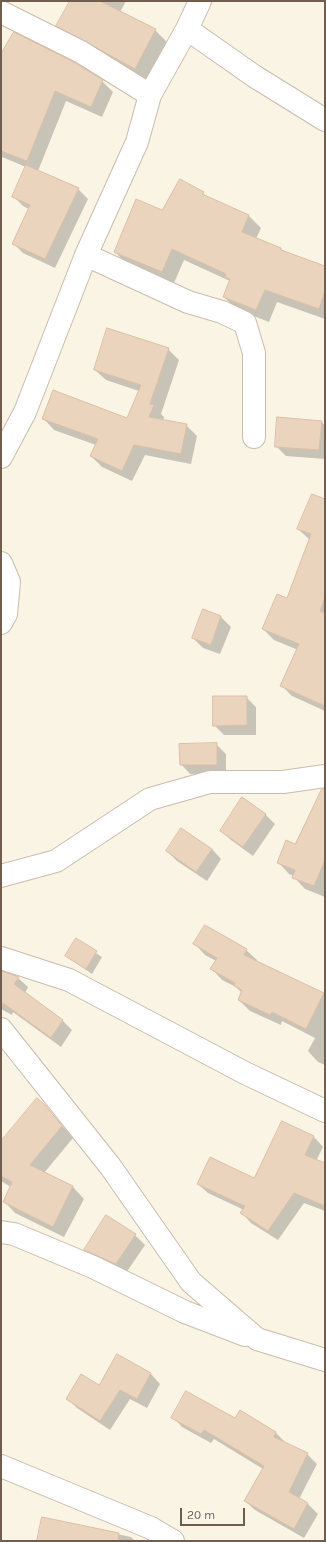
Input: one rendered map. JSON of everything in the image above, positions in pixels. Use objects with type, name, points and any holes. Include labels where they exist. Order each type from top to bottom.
[{"type":"street","points":[[1,457],[25,412],[86,255],[137,142],[150,95],[188,29],[200,1]]},
{"type":"street","points":[[1,12],[82,52],[150,95]]},
{"type":"street","points":[[188,29],[254,76],[325,120]]},
{"type":"street","points":[[86,255],[188,302],[222,312],[245,323],[254,353],[254,437]]},
{"type":"street","points":[[1,563],[9,582],[6,614],[1,622]]},
{"type":"street","points":[[1,876],[56,861],[150,799],[210,782],[283,782],[325,776]]},
{"type":"street","points":[[1,958],[68,980],[245,1073],[325,1110]]},
{"type":"street","points":[[1,1029],[110,1166],[191,1282],[257,1339]]},
{"type":"street","points":[[1,1232],[14,1234],[93,1268],[185,1312],[257,1339],[322,1352]]},
{"type":"street","points":[[1,1466],[151,1528],[173,1541]]},
{"type":"building","points":[[70,1],[100,1],[156,29],[135,69],[56,26]]},
{"type":"building","points":[[14,32],[75,63],[103,80],[91,107],[55,91],[27,161],[1,151],[1,54]]},
{"type":"building","points":[[26,165],[79,188],[45,259],[12,244],[30,205],[12,197]]},
{"type":"building","points":[[180,179],[204,192],[202,194],[249,215],[242,232],[281,248],[281,250],[325,266],[325,291],[319,309],[265,290],[256,310],[223,297],[230,279],[225,277],[226,274],[172,249],[162,272],[114,252],[136,199],[162,210]]},
{"type":"building","points":[[107,328],[169,348],[150,404],[154,405],[149,417],[187,424],[181,454],[134,445],[122,471],[90,456],[98,439],[42,419],[53,390],[127,418],[141,385],[94,370]]},
{"type":"building","points":[[277,417],[322,421],[319,450],[275,447]]},
{"type":"building","points":[[312,494],[325,499],[325,597],[320,611],[325,613],[325,706],[280,686],[299,644],[262,629],[277,594],[287,598],[311,534],[297,529]]},
{"type":"building","points":[[203,609],[221,616],[211,645],[192,638]]},
{"type":"building","points":[[213,696],[247,696],[247,725],[213,726]]},
{"type":"building","points":[[217,743],[217,765],[180,765],[179,744]]},
{"type":"building","points":[[322,789],[325,789],[325,860],[314,886],[292,878],[295,870],[277,863],[286,840],[295,844]]},
{"type":"building","points":[[242,797],[266,814],[243,847],[220,831]]},
{"type":"building","points":[[181,828],[212,849],[196,872],[166,851]]},
{"type":"building","points":[[205,925],[247,949],[244,955],[324,993],[306,1029],[272,1012],[270,1015],[238,1000],[242,990],[234,986],[235,983],[210,969],[217,958],[193,944]]},
{"type":"building","points":[[76,938],[97,951],[86,969],[65,956]]},
{"type":"building","points":[[1,971],[19,977],[14,984],[63,1020],[51,1038],[3,1003],[1,1007]]},
{"type":"building","points":[[37,1098],[45,1105],[62,1126],[30,1165],[73,1186],[53,1227],[3,1202],[12,1182],[1,1176],[1,1141]]},
{"type":"building","points":[[282,1121],[314,1136],[305,1155],[325,1163],[325,1206],[294,1193],[268,1231],[240,1213],[245,1206],[197,1184],[210,1157],[254,1178]]},
{"type":"building","points":[[106,1215],[136,1234],[116,1264],[84,1250]]},
{"type":"building","points":[[117,1354],[151,1373],[137,1399],[120,1390],[100,1421],[66,1399],[81,1374],[99,1385]]},
{"type":"building","points":[[186,1391],[235,1418],[240,1410],[276,1432],[274,1437],[308,1453],[289,1492],[308,1503],[294,1529],[244,1501],[264,1466],[204,1430],[201,1434],[171,1418]]},
{"type":"building","points":[[42,1517],[119,1533],[118,1541],[37,1541]]}]
